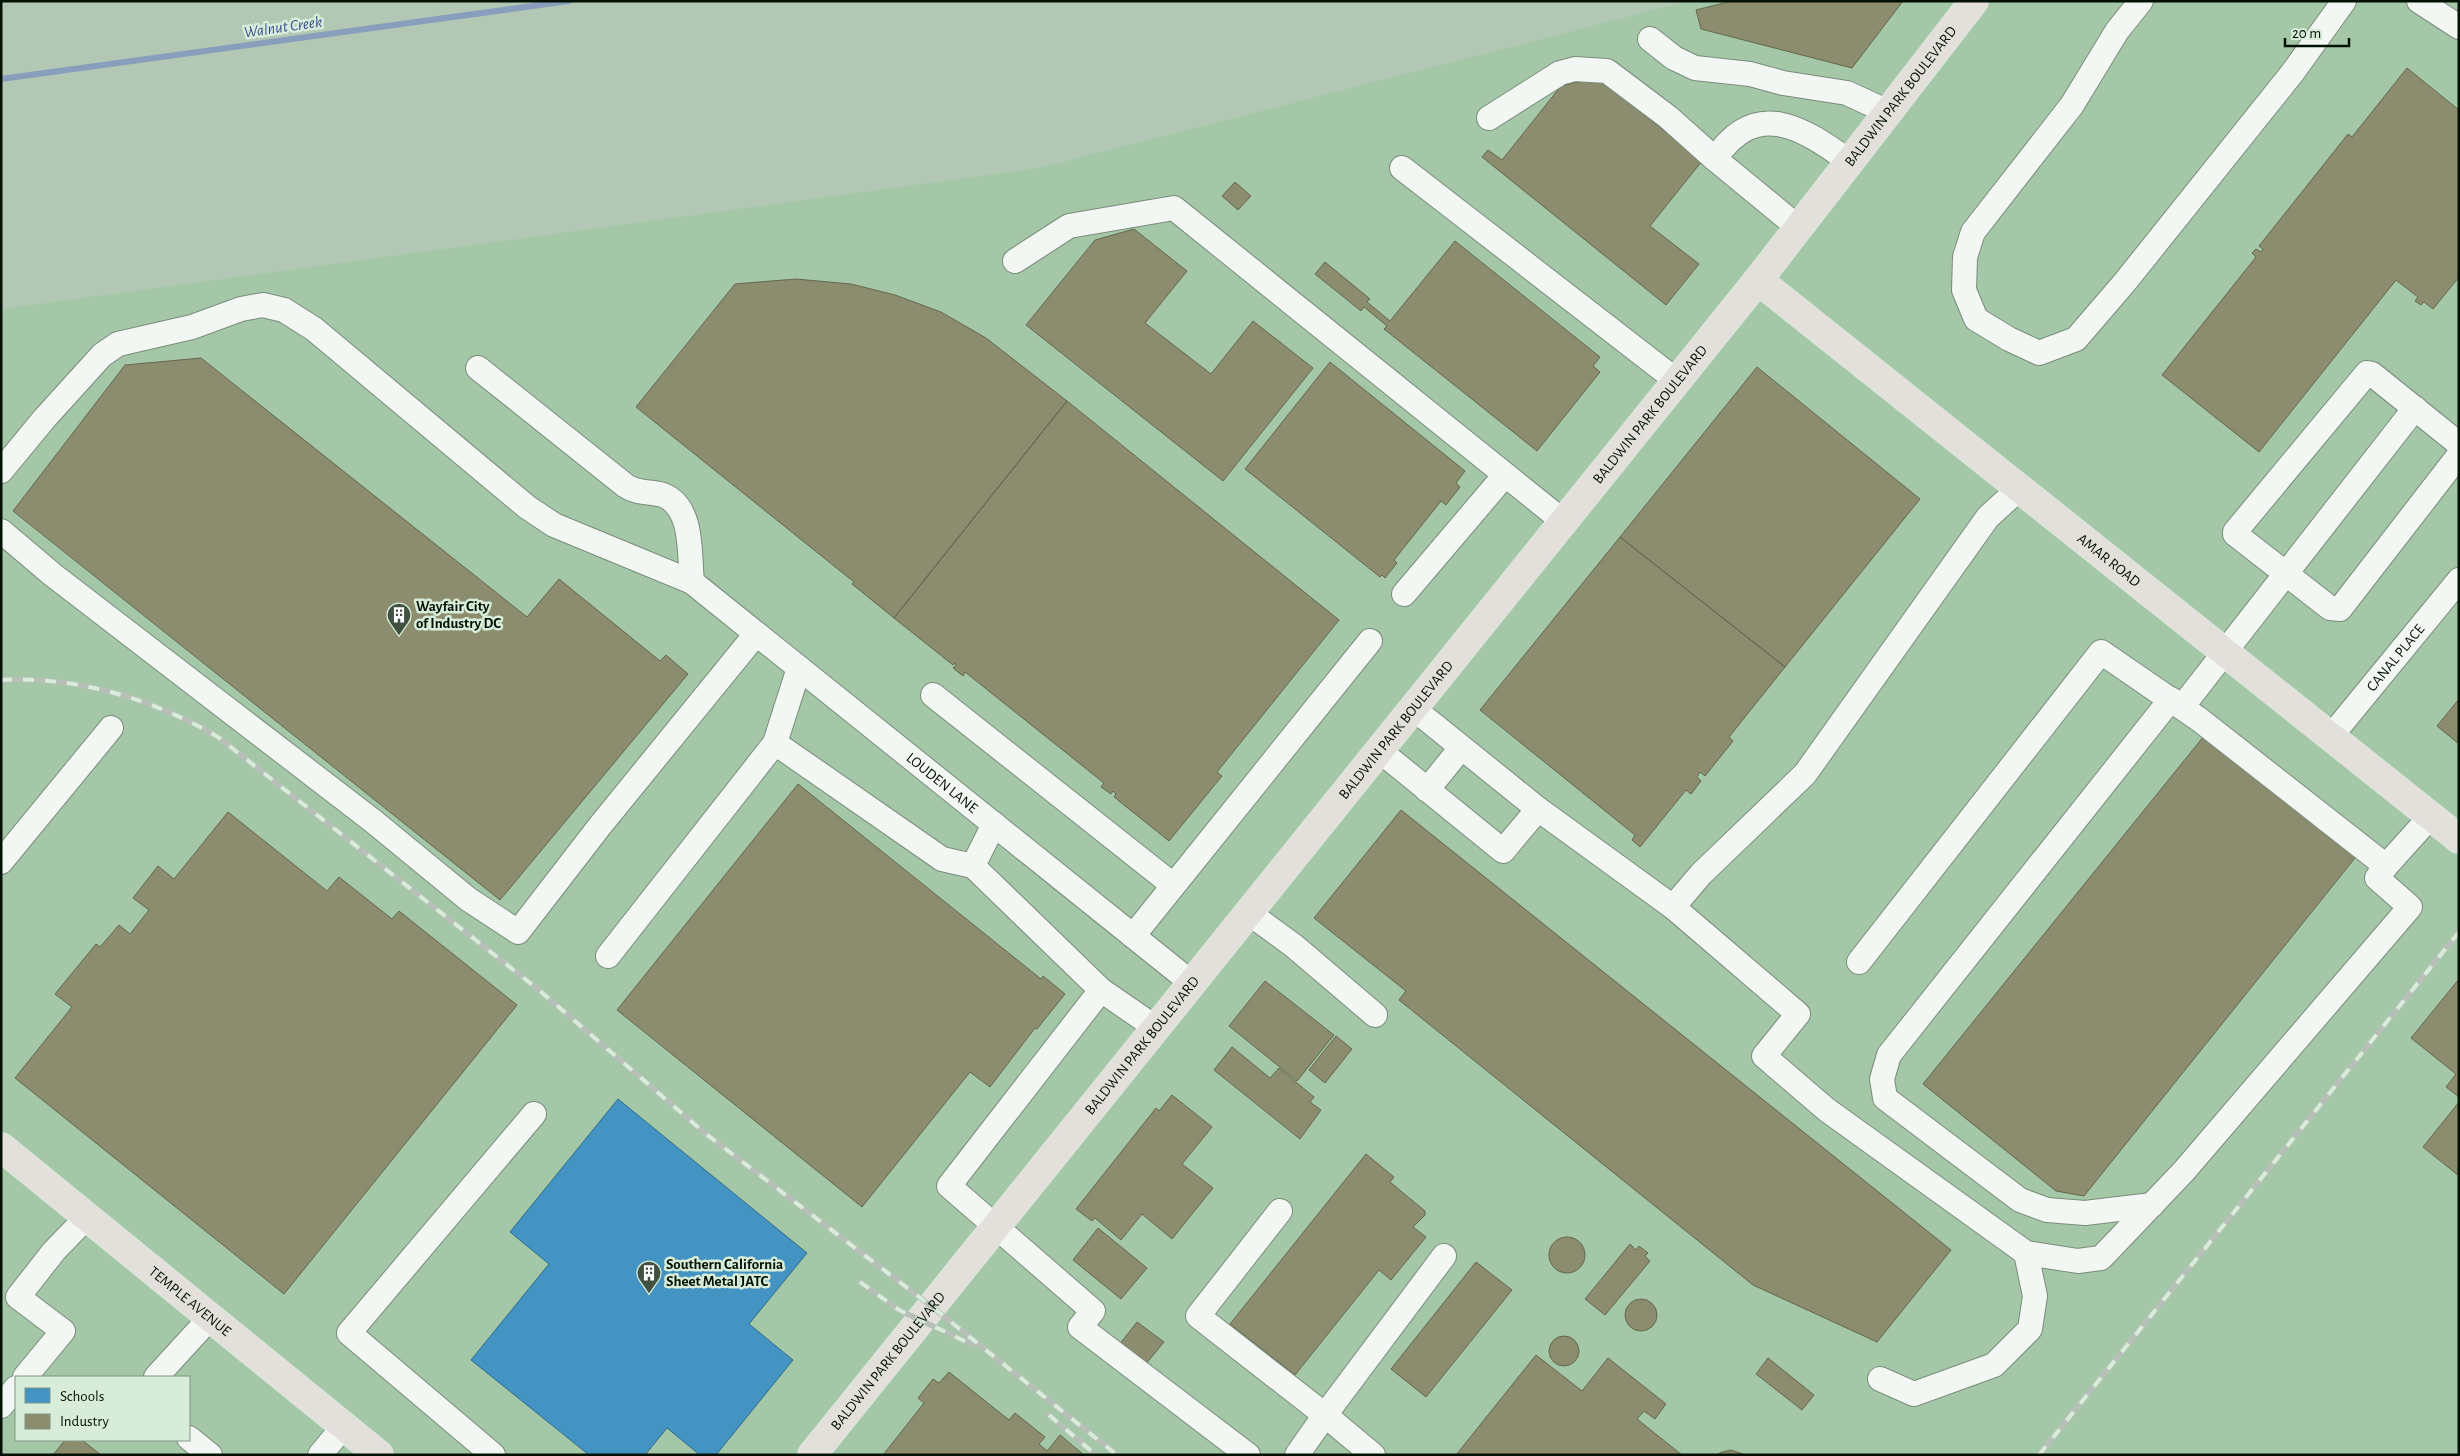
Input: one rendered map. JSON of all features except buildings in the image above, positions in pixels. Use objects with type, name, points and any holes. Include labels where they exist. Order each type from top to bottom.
[{"type":"main road","name":"BALDWIN PARK BOULEVARD","points":[[812,1455],[1758,280],[1974,1]]},
{"type":"main road","name":"AMAR ROAD","points":[[1758,280],[2332,735],[2459,839]]},
{"type":"main road","name":"TEMPLE AVENUE","points":[[1,1147],[379,1455]]},
{"type":"street","points":[[2141,1],[2117,31],[2072,105],[1973,232],[1966,257],[1964,290],[1976,319],[2009,340],[2039,353],[2076,339],[2125,282],[2293,72],[2344,1]]},
{"type":"street","points":[[2418,1],[2459,27]]},
{"type":"street","points":[[1650,39],[1674,58],[1695,68],[1750,74],[1790,84],[1847,93],[1888,112]]},
{"type":"street","points":[[1489,118],[1560,73],[1575,69],[1607,71],[1668,117],[1715,159],[1799,228]]},
{"type":"street","points":[[1715,159],[1732,136],[1758,125],[1774,124],[1794,128],[1815,137],[1850,162]]},
{"type":"street","points":[[1402,168],[1677,381]]},
{"type":"street","points":[[1016,261],[1069,226],[1174,208],[1564,522]]},
{"type":"street","name":"LOUDEN LANE","points":[[1,472],[76,384],[102,356],[118,344],[192,327],[241,308],[263,305],[275,307],[314,330],[527,507],[554,526],[692,582],[1192,984]]},
{"type":"street","points":[[478,368],[626,486],[641,493],[662,495],[679,507],[685,524],[692,582]]},
{"type":"street","points":[[2459,444],[2372,374],[2368,373],[2236,534],[2330,608],[2340,609],[2459,455]]},
{"type":"street","points":[[2152,1205],[2085,1213],[2048,1210],[2020,1200],[1885,1098],[1882,1079],[1889,1056],[2176,703],[2226,652],[2414,408]]},
{"type":"street","points":[[1404,594],[1505,475]]},
{"type":"street","points":[[1673,908],[1701,874],[1805,774],[1988,517],[2020,488]]},
{"type":"street","points":[[1,531],[53,575],[373,821],[468,899],[518,932],[599,827],[756,634]]},
{"type":"street","name":"CANAL PLACE","points":[[2332,735],[2459,580]]},
{"type":"street","points":[[1133,936],[1370,641]]},
{"type":"street","points":[[1859,962],[2101,652],[2176,703],[2386,866]]},
{"type":"street","points":[[608,956],[775,743],[799,668]]},
{"type":"street","points":[[933,696],[1173,885]]},
{"type":"street","points":[[1414,709],[1538,809],[1673,908],[1798,1014],[1764,1056],[1827,1110],[2026,1252],[2078,1261],[2101,1258],[2184,1171],[2410,907],[2377,878],[2431,816]]},
{"type":"street","points":[[1,862],[111,728]]},
{"type":"street","points":[[775,743],[942,859],[974,866],[1101,990],[1156,1028]]},
{"type":"street","points":[[1427,790],[1461,748]]},
{"type":"street","points":[[1380,751],[1503,851],[1538,809]]},
{"type":"street","points":[[974,866],[994,824]]},
{"type":"street","points":[[1249,913],[1294,946],[1375,1014]]},
{"type":"street","points":[[1101,990],[949,1186],[994,1228],[1093,1311],[1080,1327],[1248,1455]]},
{"type":"street","points":[[493,1455],[349,1333],[534,1114]]},
{"type":"street","points":[[1280,1211],[1198,1316],[1373,1455]]},
{"type":"street","points":[[26,1376],[64,1331],[10,1292],[88,1216]]},
{"type":"street","points":[[1880,1380],[1914,1394],[1994,1365],[2030,1329],[2035,1296],[2026,1252]]},
{"type":"street","points":[[1297,1455],[1444,1256]]},
{"type":"street","points":[[157,1376],[210,1318]]},
{"type":"street","points":[[1,1406],[15,1389]]},
{"type":"street","points":[[320,1455],[344,1426]]},
{"type":"street","points":[[190,1439],[210,1455]]},
{"type":"shaded area","points":[[1689,1],[2459,1],[2459,1455],[1,1455],[1,309],[1040,168]]},
{"type":"waterway","name":"Walnut Creek","points":[[1,79],[569,1]]},
{"type":"railway","points":[[1,680],[58,682],[114,693],[141,701],[193,723],[218,737],[539,990],[706,1134],[931,1306],[1117,1455]]},
{"type":"railway","points":[[2039,1455],[2459,932]]},
{"type":"railway","points":[[860,1282],[899,1310],[973,1345]]},
{"type":"railway","points":[[1049,1415],[1096,1455]]},
{"type":"place","name":"Wayfair City of Industry DC","points":[[399,636]]},
{"type":"place","name":"Southern California Sheet Metal JATC","points":[[649,1294]]}]
